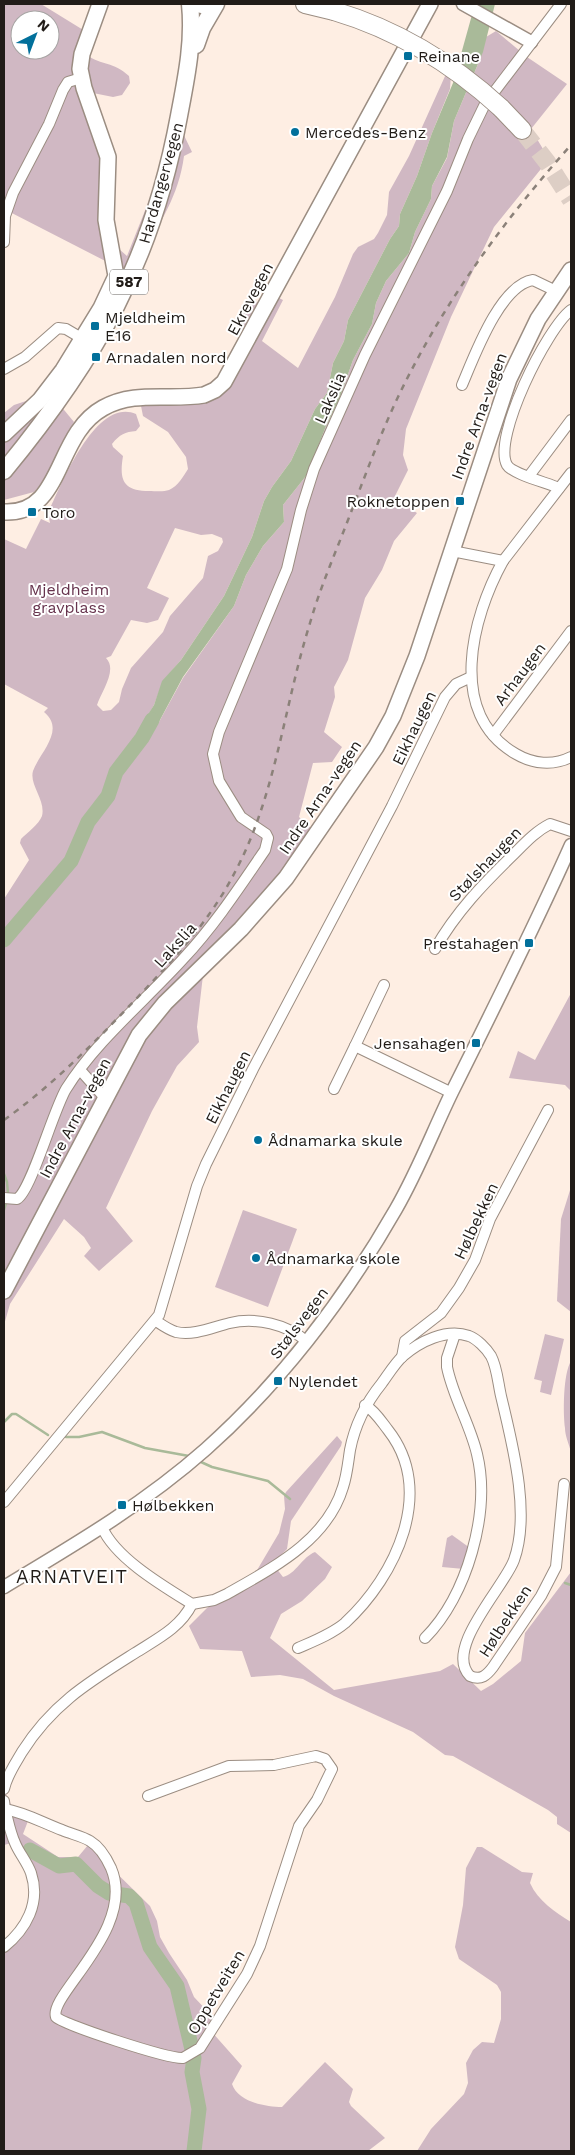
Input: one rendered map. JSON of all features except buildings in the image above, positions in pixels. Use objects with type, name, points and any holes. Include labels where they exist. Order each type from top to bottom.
[{"type":"highway","points":[[200,4],[214,4]]},
{"type":"highway","points":[[304,4],[334,11],[376,25],[426,50],[455,69],[501,108],[522,130]]},
{"type":"main road","points":[[4,434],[22,419],[49,389],[83,338],[110,291],[117,269],[106,220],[108,157],[81,78],[82,54],[100,4]]},
{"type":"main road","name":"Hardangervegen","points":[[189,64],[190,4]]},
{"type":"main road","name":"Hardangervegen","points":[[4,471],[48,416],[90,355],[134,270],[151,226],[168,170],[189,64],[202,28],[214,4]]},
{"type":"main road","name":"Ekrevegen","points":[[4,512],[28,509],[37,503],[52,484],[74,436],[101,410],[127,399],[204,395],[215,390],[224,382],[430,6]]},
{"type":"main road","name":"Indre Arna-vegen","points":[[4,1291],[130,1050],[153,1017],[177,989],[242,929],[275,892],[376,747],[393,716],[411,672],[509,380],[538,319],[571,270]]},
{"type":"street","name":"Lakslia","points":[[81,1071],[105,1040],[183,960],[217,920],[265,850],[268,838],[235,809],[217,776],[213,754],[219,732],[287,569],[300,510],[314,469],[365,355],[435,216],[485,104],[561,4]]},
{"type":"street","points":[[465,6],[531,42]]},
{"type":"street","points":[[4,242],[5,216],[14,193],[49,124],[63,90],[68,82],[81,78]]},
{"type":"street","points":[[462,385],[489,326],[513,292],[524,282],[533,280],[556,291]]},
{"type":"street","points":[[559,488],[514,472],[507,465],[503,453],[504,441],[537,357],[557,324],[571,310]]},
{"type":"street","points":[[4,369],[25,357],[58,328],[66,329],[83,338]]},
{"type":"street","points":[[529,476],[571,420]]},
{"type":"street","points":[[571,473],[502,561],[481,606],[474,638],[471,677],[480,712],[493,736],[512,752],[529,760],[548,763],[571,757]]},
{"type":"street","points":[[452,551],[502,561]]},
{"type":"street","name":"Arhaugen","points":[[493,736],[571,632]]},
{"type":"street","name":"Eikhaugen","points":[[4,1502],[156,1321],[164,1303],[197,1186],[210,1156],[257,1061],[401,789],[445,697],[456,684],[471,677]]},
{"type":"street","name":"Stølshaugen","points":[[435,948],[448,926],[474,893],[533,835],[550,824],[571,831]]},
{"type":"street","name":"Stølsvegen","points":[[4,1587],[146,1499],[207,1448],[253,1404],[307,1342],[343,1292],[396,1208],[571,845]]},
{"type":"street","points":[[334,1089],[384,985]]},
{"type":"street","points":[[355,1046],[452,1093]]},
{"type":"street","points":[[4,1198],[20,1197],[29,1183],[60,1102],[70,1084],[81,1071],[105,1098]]},
{"type":"street","name":"Hølbekken","points":[[402,1357],[405,1341],[441,1313],[470,1270],[490,1219],[548,1110]]},
{"type":"street","points":[[156,1321],[175,1332],[183,1333],[195,1332],[233,1322],[262,1322],[294,1332],[307,1342]]},
{"type":"street","points":[[425,1638],[441,1620],[458,1589],[474,1545],[479,1516],[477,1453],[447,1368],[447,1358],[455,1334]]},
{"type":"street","name":"Hølbekken","points":[[192,1604],[214,1600],[227,1594],[311,1540],[338,1501],[347,1472],[354,1436],[365,1405],[402,1357],[435,1337],[455,1334],[470,1336],[479,1342],[493,1361],[510,1440],[520,1503],[519,1533],[515,1558],[472,1629],[465,1645],[464,1668],[470,1676],[478,1678],[489,1672],[541,1596],[552,1574],[558,1559],[564,1484]]},
{"type":"street","points":[[298,1648],[332,1632],[351,1616],[387,1572],[404,1529],[410,1506],[411,1489],[405,1458],[398,1442],[374,1412],[365,1405]]},
{"type":"street","points":[[4,1789],[11,1770],[29,1741],[55,1709],[80,1688],[168,1632],[186,1616],[192,1604],[118,1552],[102,1527]]},
{"type":"street","name":"Oppetveiten","points":[[4,1805],[89,1840],[104,1854],[116,1883],[115,1907],[104,1935],[80,1973],[58,2002],[55,2009],[56,2016],[64,2022],[152,2053],[175,2058],[193,2053],[241,1985],[254,1960],[299,1826],[317,1800],[332,1769],[325,1759],[316,1756],[274,1765],[229,1766],[148,1796]]},
{"type":"street","points":[[4,1805],[14,1842],[31,1875],[34,1893],[32,1908],[26,1923],[4,1947]]},
{"type":"green space","points":[[4,4],[41,4],[51,10],[10,10],[10,60],[60,60],[60,16],[93,36],[87,55],[118,68],[129,76],[130,83],[122,95],[113,97],[93,93],[112,221],[119,249],[127,256],[179,125],[192,152],[184,156],[181,172],[171,201],[136,270],[117,267],[4,209]]},
{"type":"green space","name":"Mjeldheim gravplass","points":[[496,31],[527,57],[567,84],[531,129],[549,159],[494,227],[451,317],[406,429],[403,455],[408,470],[394,498],[417,513],[394,541],[382,570],[365,598],[348,660],[334,687],[335,697],[324,732],[342,747],[332,762],[313,763],[299,817],[313,830],[292,862],[205,958],[197,1027],[199,1042],[177,1066],[152,1111],[106,1208],[133,1241],[99,1271],[84,1256],[91,1248],[84,1237],[64,1219],[10,1304],[4,1325],[4,899],[29,860],[20,843],[21,839],[36,825],[42,816],[42,804],[32,776],[36,764],[52,734],[53,726],[44,712],[48,708],[4,684],[4,539],[26,549],[41,519],[50,523],[48,513],[81,447],[107,418],[121,412],[136,414],[140,426],[136,431],[120,436],[112,444],[123,456],[123,478],[128,486],[140,490],[165,491],[178,484],[188,469],[186,457],[168,432],[143,416],[141,406],[148,401],[187,404],[201,403],[229,385],[246,356],[240,319],[243,306],[277,297],[283,300],[262,341],[298,368],[335,297],[353,254],[358,247],[374,239],[378,233],[387,215],[389,192],[409,156],[446,74],[451,75],[450,89],[417,176],[400,214],[399,226],[390,239],[348,320],[344,341],[333,363],[327,393],[315,409],[291,461],[264,501],[252,537],[224,596],[181,660],[163,681],[154,705],[139,731],[142,738],[153,733],[183,678],[234,606],[246,575],[263,546],[284,522],[283,505],[306,476],[326,426],[339,400],[353,360],[372,324],[376,303],[386,281],[409,253],[415,232],[431,199],[432,186],[447,158],[454,121],[478,64],[486,37]],"holes":[[[175,528],[201,535],[212,534],[222,538],[223,542],[218,551],[208,556],[203,578],[170,616],[163,632],[131,668],[119,702],[111,710],[103,711],[97,705],[108,681],[110,669],[106,658],[111,656],[131,620],[147,623],[158,620],[169,598],[147,588]]]},
{"type":"green space","points":[[50,393],[74,422],[42,483],[34,492],[4,500],[4,413],[14,405]]},
{"type":"green space","points":[[571,993],[571,1091],[565,1085],[509,1078],[518,1051],[535,1060]]},
{"type":"green space","points":[[571,1187],[571,1312],[557,1301],[561,1219]]},
{"type":"green space","name":"Ådnamarka skole","points":[[243,1210],[297,1229],[268,1307],[215,1287]]},
{"type":"green space","points":[[545,1334],[564,1339],[551,1395],[540,1392],[542,1381],[534,1379]]},
{"type":"green space","points":[[571,1361],[571,1452],[565,1431],[564,1404],[566,1375]]},
{"type":"green space","points":[[337,1436],[342,1442],[341,1446],[291,1521],[287,1549],[277,1559],[276,1568],[283,1577],[288,1575],[310,1554],[315,1552],[332,1567],[325,1579],[302,1601],[281,1614],[270,1638],[334,1690],[440,1671],[453,1664],[481,1691],[493,1684],[521,1661],[525,1633],[571,1572],[571,1833],[557,1824],[557,1817],[548,1810],[453,1756],[445,1755],[413,1732],[334,1696],[303,1679],[280,1675],[251,1677],[242,1651],[200,1649],[189,1626],[207,1608],[253,1577],[279,1533],[285,1509],[284,1496],[286,1492]]},
{"type":"green space","points":[[452,1535],[470,1548],[464,1569],[442,1567],[447,1538]]},
{"type":"green space","points":[[4,1793],[16,1815],[28,1821],[23,1834],[58,1857],[78,1857],[88,1845],[150,1906],[157,1921],[160,1937],[187,1980],[194,1997],[211,2015],[211,2031],[242,2066],[232,2084],[240,2095],[253,2102],[282,2107],[325,2062],[353,2089],[349,2102],[351,2106],[385,2138],[368,2151],[4,2151],[4,1947],[17,1936],[34,1893],[15,1842],[4,1845]]},
{"type":"green space","points":[[477,1847],[482,1847],[522,1872],[533,1873],[530,1883],[542,1901],[571,1922],[571,2151],[417,2151],[431,2129],[464,2094],[468,2083],[466,2063],[473,2050],[482,2042],[494,2043],[501,2019],[501,1992],[497,1985],[459,1959],[455,1947],[463,1905],[466,1868]]},
{"type":"shaded area","points":[[475,4],[495,4],[483,52],[454,121],[447,157],[432,186],[431,199],[415,232],[409,253],[386,281],[376,303],[372,324],[353,360],[339,400],[326,426],[306,476],[283,505],[284,522],[263,546],[246,575],[234,606],[183,677],[153,733],[146,740],[140,735],[140,727],[154,705],[162,681],[181,660],[224,596],[252,537],[264,501],[291,461],[315,409],[327,393],[333,363],[344,341],[348,320],[390,239],[399,226],[400,214],[417,176],[432,133],[453,83]]},
{"type":"waterway","points":[[4,940],[71,861],[88,822],[108,796],[116,772],[142,738],[152,720]]},
{"type":"waterway","points":[[4,1174],[8,1194]]},
{"type":"waterway","points":[[4,1210],[7,1200]]},
{"type":"waterway","points":[[4,1422],[12,1414],[16,1414],[48,1435]]},
{"type":"waterway","points":[[66,1437],[79,1437],[102,1432],[145,1448],[189,1456]]},
{"type":"waterway","points":[[201,1462],[212,1467],[268,1481],[290,1499]]},
{"type":"waterway","points":[[565,1583],[571,1585]]},
{"type":"waterway","points":[[30,1850],[59,1866],[76,1864],[98,1886],[109,1893],[129,1896],[136,1903],[150,1947],[177,1986],[194,2058],[192,2072],[199,2109],[194,2151]]},
{"type":"tunnel","points":[[522,130],[547,162],[571,200]]},
{"type":"railway","points":[[4,1120],[56,1078],[164,970],[190,939],[225,890],[249,843],[260,812],[270,781],[301,654],[318,597],[384,427],[415,363],[454,297],[521,204],[571,145]]},
{"type":"place","name":"Reinane","points":[[408,56]]},
{"type":"place","name":"Mercedes-Benz","points":[[295,132]]},
{"type":"place","name":"Mjeldheim E16","points":[[95,326]]},
{"type":"place","name":"Arnadalen nord","points":[[96,357]]},
{"type":"place","name":"Roknetoppen","points":[[460,501]]},
{"type":"place","name":"Toro","points":[[32,512]]},
{"type":"place","name":"Prestahagen","points":[[529,943]]},
{"type":"place","name":"Jensahagen","points":[[476,1043]]},
{"type":"place","name":"Ådnamarka skule","points":[[258,1140]]},
{"type":"place","name":"Ådnamarka skole","points":[[256,1258]]},
{"type":"place","name":"Nylendet","points":[[278,1381]]},
{"type":"place","name":"Hølbekken","points":[[122,1505]]},
{"type":"district","name":"ARNATVEIT","points":[[72,1576]]}]
